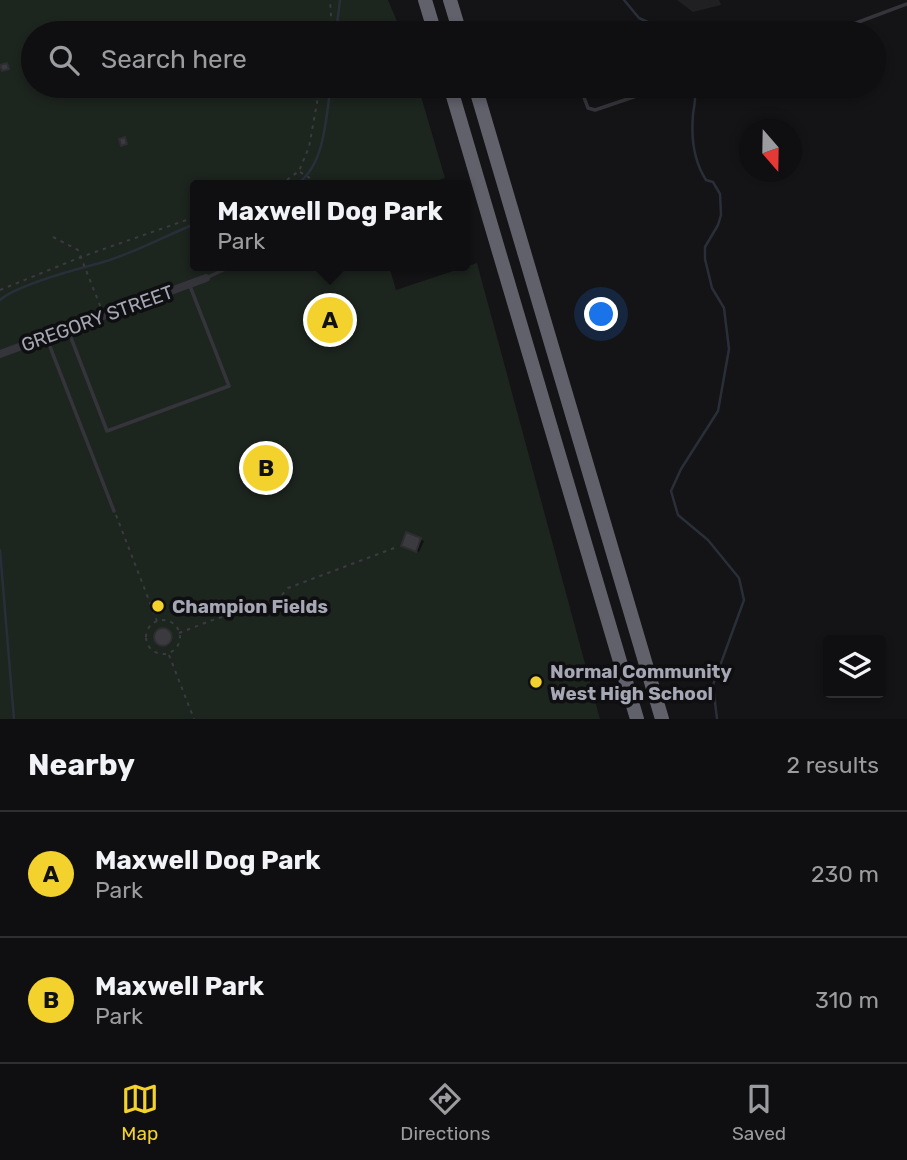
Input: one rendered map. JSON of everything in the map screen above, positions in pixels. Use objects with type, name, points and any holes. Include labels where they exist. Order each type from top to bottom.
[{"type":"highway","points":[[425,0],[431,21]]},
{"type":"highway","points":[[450,0],[456,21]]},
{"type":"highway","points":[[454,98],[637,719]]},
{"type":"highway","points":[[479,98],[662,719]]},
{"type":"street","name":"GREGORY STREET","points":[[0,354],[206,278]]},
{"type":"lane","points":[[861,21],[907,4]]},
{"type":"lane","points":[[584,98],[588,108],[595,110],[630,98]]},
{"type":"lane","name":"GREGORY STREET","points":[[206,278],[221,271]]},
{"type":"lane","points":[[68,329],[107,431],[229,386],[189,284]]},
{"type":"lane","points":[[46,337],[114,511]]},
{"type":"path","points":[[330,0],[330,21]]},
{"type":"path","points":[[287,180],[299,171],[309,147],[318,98]]},
{"type":"path","points":[[299,171],[309,178]]},
{"type":"path","points":[[0,290],[80,257],[190,219]]},
{"type":"path","points":[[53,237],[78,250],[103,316]]},
{"type":"path","points":[[114,511],[157,621]]},
{"type":"path","points":[[179,633],[278,600],[288,588],[397,547]]},
{"type":"path","points":[[157,621],[172,623],[179,633],[177,647],[169,653],[157,654],[151,651],[145,640],[147,629],[157,621]]},
{"type":"path","points":[[169,653],[194,719]]},
{"type":"shaded area","points":[[0,0],[388,0],[397,21],[21,21],[21,98],[422,98],[445,178],[190,180],[190,271],[390,271],[396,290],[453,271],[470,271],[470,265],[477,263],[600,719],[0,719]]},
{"type":"shaded area","points":[[677,0],[719,0],[721,5],[693,12]]},
{"type":"building","points":[[7,63],[9,69],[2,71],[0,65]]},
{"type":"building","points":[[125,137],[127,144],[121,146],[119,139]]},
{"type":"building","points":[[406,532],[421,538],[416,552],[401,546]]},
{"type":"building","points":[[163,628],[169,631],[172,637],[169,643],[163,646],[157,643],[154,637],[157,631]]},
{"type":"waterway","points":[[337,21],[340,0]]},
{"type":"waterway","points":[[624,0],[639,18],[646,21]]},
{"type":"waterway","points":[[302,180],[319,153],[329,98]]},
{"type":"waterway","points":[[695,98],[692,132],[696,157],[706,180],[713,182],[720,194],[721,215],[705,247],[705,259],[712,288],[724,308],[729,349],[718,411],[681,469],[671,491],[678,515],[708,540],[739,578],[744,600],[713,685],[717,719]]},
{"type":"waterway","points":[[0,300],[33,283],[124,255],[190,226]]},
{"type":"waterway","points":[[0,550],[14,719]]},
{"type":"place","name":"Maxwell Dog Park","points":[[330,320]]},
{"type":"place","name":"Maxwell Park","points":[[266,468]]},
{"type":"place","name":"Champion Fields","points":[[158,606]]},
{"type":"place","name":"Normal Community West High School","points":[[536,682]]}]
